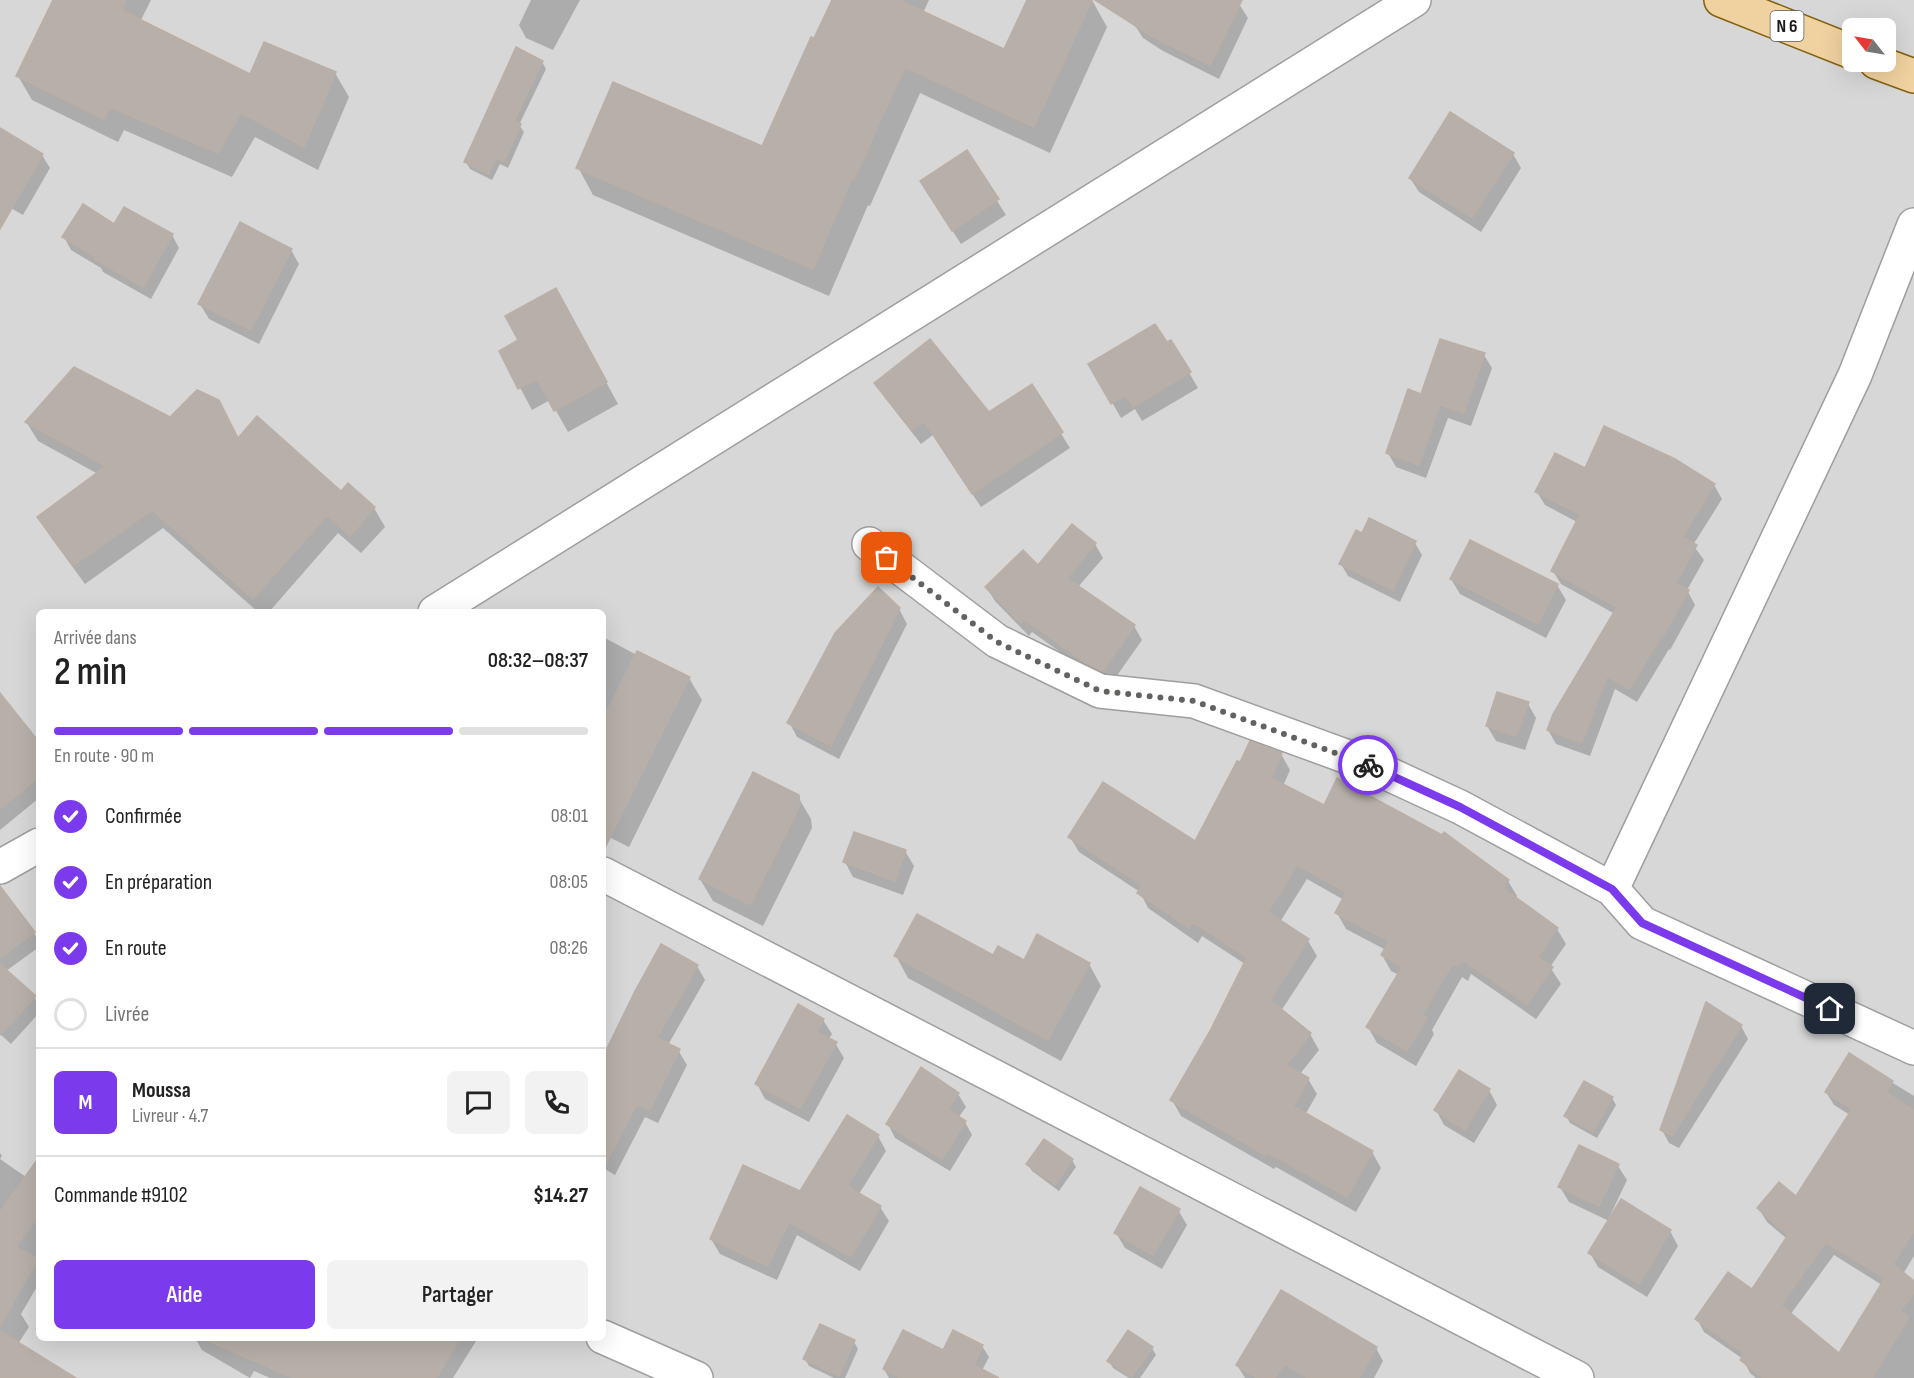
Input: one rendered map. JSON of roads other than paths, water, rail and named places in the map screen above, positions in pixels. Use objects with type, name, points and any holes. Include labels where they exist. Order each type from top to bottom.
[{"type":"main road","name":"N 6","points":[[1721,0],[1842,48]]},
{"type":"main road","points":[[1896,69],[1914,76]]},
{"type":"street","points":[[440,609],[1414,0]]},
{"type":"street","points":[[1612,889],[1855,375],[1914,225]]},
{"type":"street","points":[[869,544],[997,642],[1100,691],[1194,701],[1367,764],[1460,807],[1612,889],[1642,923],[1914,1048]]},
{"type":"street","points":[[0,867],[36,847]]},
{"type":"street","points":[[606,876],[1577,1378]]},
{"type":"street","points":[[606,1338],[696,1378]]}]
